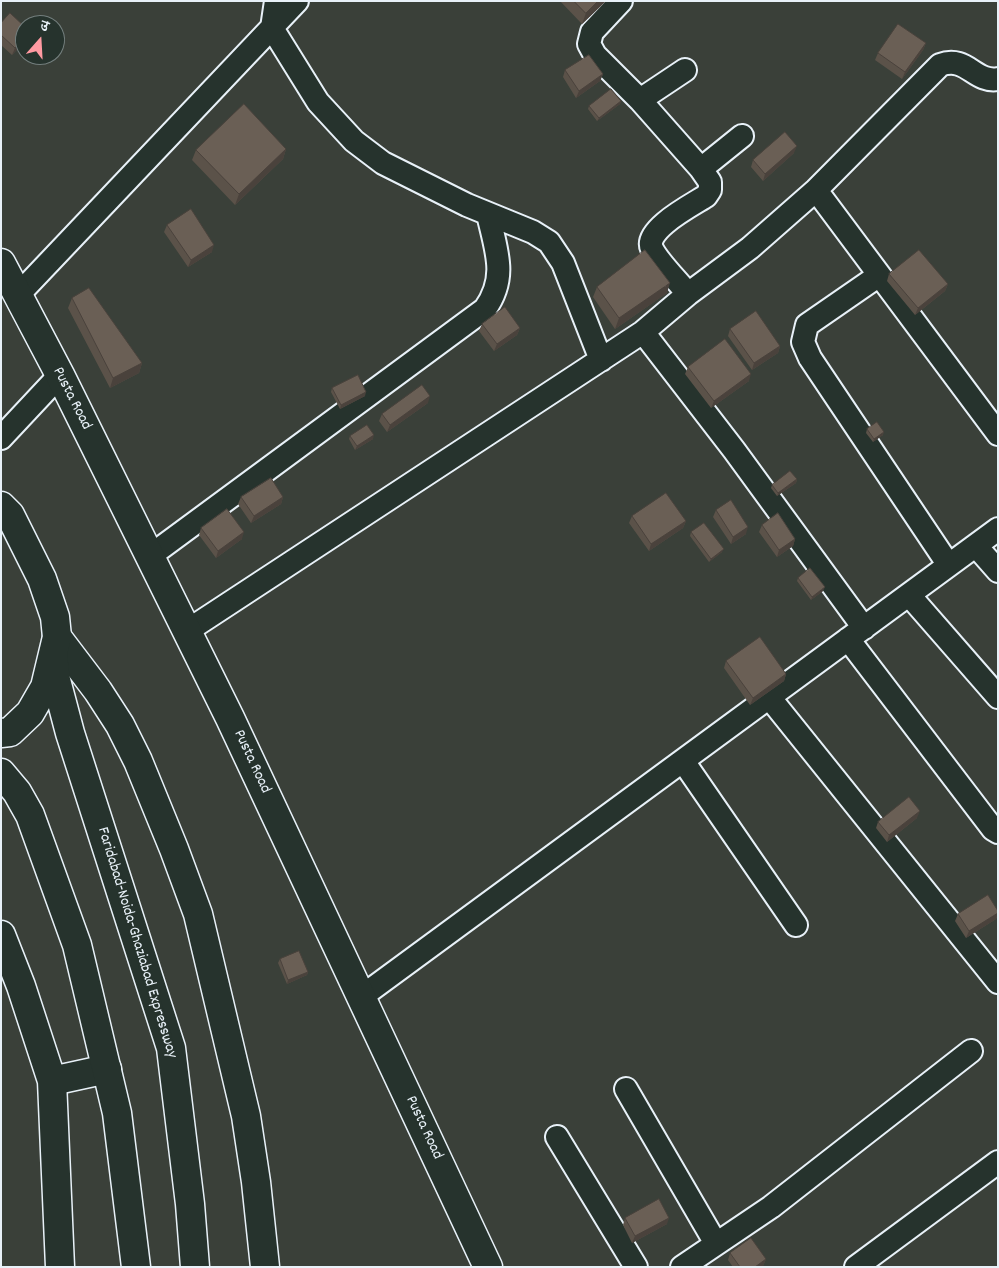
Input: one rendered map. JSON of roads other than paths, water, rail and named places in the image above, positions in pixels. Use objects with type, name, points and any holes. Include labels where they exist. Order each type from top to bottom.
[{"type":"street","points":[[276,1],[272,28],[318,102],[354,142],[383,162],[488,214],[533,232],[549,242],[563,263],[601,360]]},
{"type":"street","points":[[18,295],[297,1]]},
{"type":"street","points":[[621,1],[592,32],[589,44],[595,55],[640,100],[702,169],[710,182],[710,190],[706,196],[657,228],[651,238],[651,248],[688,294]]},
{"type":"street","points":[[187,631],[643,332],[688,294],[750,248],[816,190],[940,65],[949,61],[961,63],[983,78],[998,79]]},
{"type":"street","points":[[640,100],[685,70]]},
{"type":"street","points":[[702,169],[742,136]]},
{"type":"street","points":[[816,190],[878,276],[998,434]]},
{"type":"street","points":[[150,556],[485,309],[495,295],[499,280],[497,253],[488,214]]},
{"type":"street","name":"Pusta Road","points":[[1,263],[60,375],[187,631],[488,1267]]},
{"type":"street","points":[[878,276],[807,325],[803,342],[810,358],[948,564]]},
{"type":"street","points":[[643,332],[734,450],[856,634],[992,829],[998,832]]},
{"type":"street","points":[[1,438],[60,375]]},
{"type":"street","name":"Faridabad-Noida-Ghaziabad Expressway","points":[[1,506],[10,515],[42,579],[55,617],[56,680],[70,734],[171,1048],[190,1204],[195,1267]]},
{"type":"street","points":[[361,996],[998,529]]},
{"type":"street","points":[[976,546],[998,571]]},
{"type":"street","points":[[909,595],[998,697]]},
{"type":"street","points":[[1,732],[10,732],[30,713],[45,687],[55,646]]},
{"type":"street","points":[[55,646],[98,691],[120,725],[138,762],[174,849],[198,914],[246,1116],[256,1182],[265,1267]]},
{"type":"street","points":[[769,697],[996,977]]},
{"type":"street","points":[[683,760],[796,925]]},
{"type":"street","points":[[1,773],[17,792],[30,815],[74,936],[92,1000],[117,1113],[136,1267]]},
{"type":"street","points":[[1,936],[21,986],[52,1081],[60,1267]]},
{"type":"street","points":[[683,1266],[715,1242],[771,1207],[971,1051]]},
{"type":"street","points":[[52,1081],[107,1069]]},
{"type":"street","points":[[626,1089],[715,1242]]},
{"type":"street","points":[[557,1137],[636,1267]]},
{"type":"street","points":[[856,1267],[998,1162]]}]
